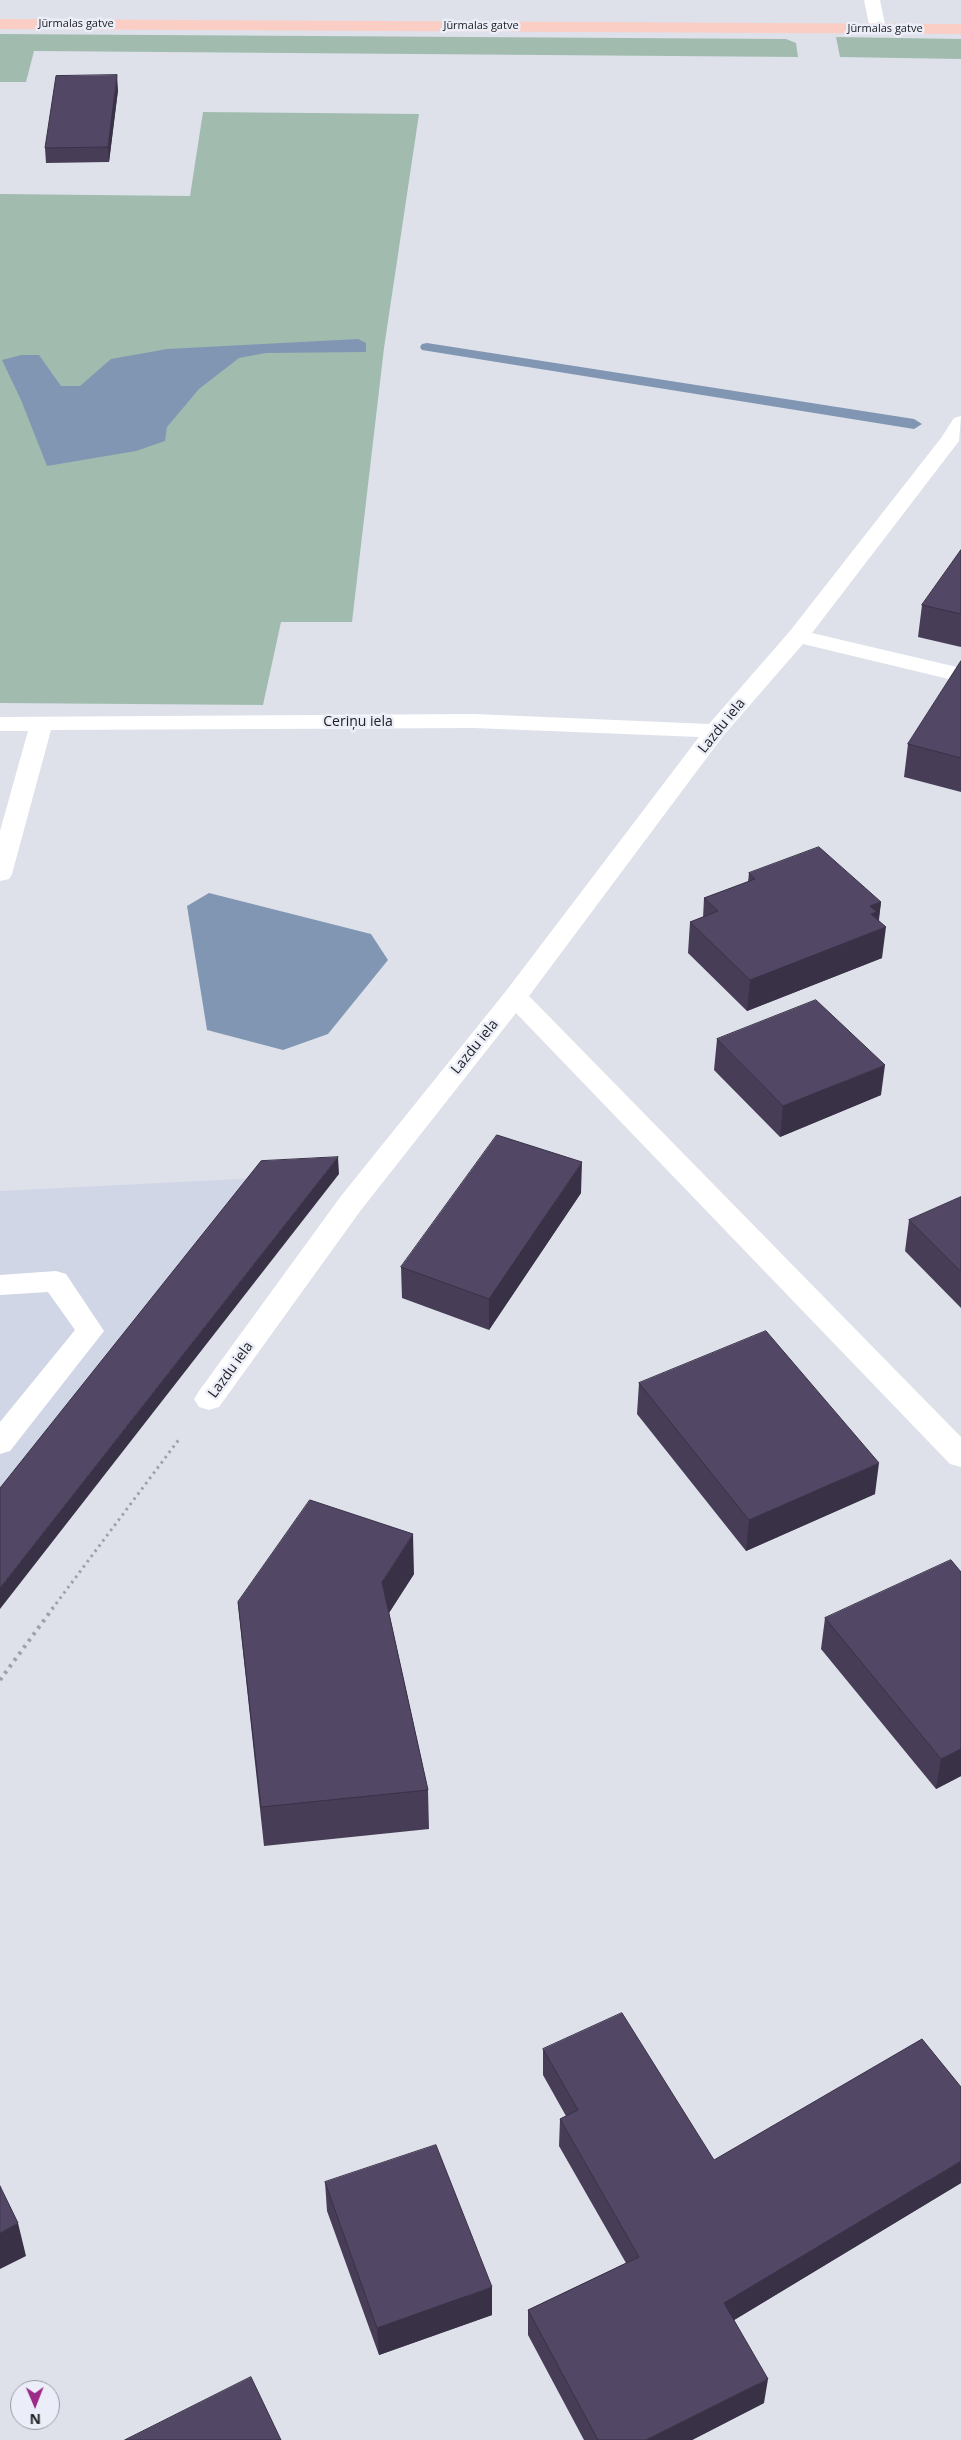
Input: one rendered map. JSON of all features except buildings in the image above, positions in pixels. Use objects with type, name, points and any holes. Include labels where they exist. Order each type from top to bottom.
[{"type":"main road","name":"Jūrmalas gatve","points":[[0,24],[961,29]]},
{"type":"street","points":[[872,0],[878,29]]},
{"type":"street","name":"Lazdu iela","points":[[209,1399],[351,1202],[515,998],[715,731],[798,636],[943,449],[961,422]]},
{"type":"street","points":[[798,636],[961,675]]},
{"type":"street","name":"Ceriņu iela","points":[[0,724],[474,722],[715,731]]},
{"type":"street","points":[[0,874],[41,724]]},
{"type":"street","points":[[515,998],[961,1456]]},
{"type":"street","points":[[0,1285],[56,1281],[90,1331],[0,1443]]},
{"type":"path","name":"Lazdu iela","points":[[0,1680],[209,1399]]},
{"type":"shaded area","points":[[339,1174],[302,1221],[0,1609],[0,1191]]},
{"type":"green space","points":[[0,34],[786,39],[796,43],[798,57],[34,51],[26,82],[0,82]]},
{"type":"green space","points":[[836,37],[961,39],[961,59],[840,57]]},
{"type":"green space","points":[[203,112],[419,114],[384,348],[352,622],[281,622],[263,705],[0,703],[0,194],[190,196]]},
{"type":"water","points":[[358,339],[366,343],[366,352],[266,353],[239,358],[199,389],[167,427],[165,441],[136,451],[47,466],[21,400],[2,360],[21,355],[39,355],[61,386],[80,386],[111,359],[167,349]]},
{"type":"water","points":[[209,893],[371,934],[388,960],[328,1034],[283,1050],[207,1030],[187,906]]},
{"type":"waterway","points":[[427,347],[914,424]]}]
